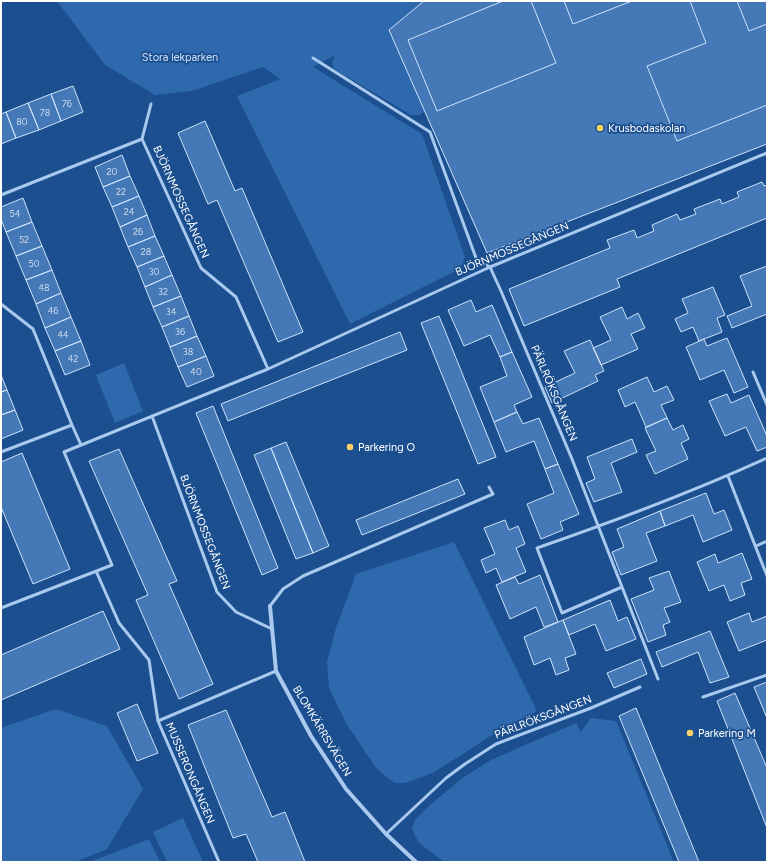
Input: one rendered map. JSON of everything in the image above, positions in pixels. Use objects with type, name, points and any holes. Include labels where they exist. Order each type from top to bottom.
[{"type":"street","name":"BLOMKÄRRSVÄGEN","points":[[270,606],[276,671],[311,736],[346,789],[386,834],[416,862]]},
{"type":"lane","points":[[314,58],[430,132],[476,258],[490,267]]},
{"type":"lane","name":"BJÖRNMOSSEGÅNGEN","points":[[151,104],[142,139],[201,268],[236,296],[268,370]]},
{"type":"lane","name":"BJÖRNMOSSEGÅNGEN","points":[[1,195],[142,139]]},
{"type":"lane","name":"BJÖRNMOSSEGÅNGEN","points":[[1,608],[112,565],[64,452],[268,370],[490,267],[767,153]]},
{"type":"lane","name":"PÄRLRÖKSGÅNGEN","points":[[490,267],[572,459],[658,679]]},
{"type":"lane","points":[[1,304],[33,329],[81,445]]},
{"type":"lane","points":[[753,372],[767,405]]},
{"type":"lane","name":"BJÖRNMOSSEGÅNGEN","points":[[152,416],[217,592],[236,612],[272,629]]},
{"type":"lane","points":[[1,452],[72,425]]},
{"type":"lane","points":[[622,587],[562,613],[537,548],[598,527],[728,476],[767,458]]},
{"type":"lane","points":[[728,476],[767,576]]},
{"type":"lane","points":[[270,606],[283,589],[303,576],[493,494],[490,487]]},
{"type":"lane","points":[[756,546],[767,541]]},
{"type":"lane","points":[[96,571],[119,623],[149,660],[158,721]]},
{"type":"lane","name":"MUSSERONGÅNGEN","points":[[218,862],[158,721],[276,671]]},
{"type":"lane","points":[[703,697],[767,675]]},
{"type":"lane","name":"PÄRLRÖKSGÅNGEN","points":[[386,834],[446,778],[496,744],[640,688]]},
{"type":"green space","name":"Stora lekparken","points":[[57,1],[424,1],[389,30],[425,111],[419,115],[411,115],[334,69],[332,63],[335,55],[313,67],[422,134],[465,257],[461,268],[350,324],[237,96],[280,79],[263,67],[192,91],[155,95],[105,65]]},
{"type":"green space","points":[[124,363],[143,411],[115,423],[96,375]]},
{"type":"green space","points":[[454,542],[537,711],[505,727],[433,773],[405,783],[395,783],[376,768],[346,723],[329,688],[327,662],[336,628],[356,574]]},
{"type":"green space","points":[[56,709],[107,726],[143,789],[107,849],[75,862],[1,862],[1,728]]},
{"type":"green space","points":[[591,718],[616,721],[674,862],[444,862],[419,843],[412,829],[415,820],[431,804],[464,777],[491,760],[576,723],[581,732]]},
{"type":"green space","points":[[183,818],[203,862],[167,862],[153,832]]},
{"type":"green space","points":[[149,839],[160,862],[89,862]]},
{"type":"building","name":"Krusbodaskolan","points":[[424,1],[767,1],[767,144],[487,253],[389,30]]},
{"type":"building","points":[[503,1],[531,1],[556,63],[437,111],[408,40]]},
{"type":"building","points":[[564,1],[632,1],[573,24]]},
{"type":"building","points":[[690,1],[737,1],[749,31],[767,24],[767,105],[677,141],[647,66],[706,43]]},
{"type":"building","points":[[73,86],[83,112],[61,121],[51,94]]},
{"type":"building","points":[[51,94],[61,121],[39,130],[28,103]]},
{"type":"building","points":[[28,103],[39,130],[16,138],[6,112]]},
{"type":"building","points":[[6,112],[16,138],[1,144],[1,114]]},
{"type":"building","points":[[205,121],[235,191],[242,188],[303,332],[278,342],[217,200],[208,204],[178,133]]},
{"type":"building","points":[[122,155],[130,176],[103,187],[95,167]]},
{"type":"building","points":[[130,176],[139,196],[112,207],[103,187]]},
{"type":"building","points":[[762,182],[764,186],[767,185],[767,218],[617,279],[620,287],[524,326],[509,289],[610,248],[607,240],[634,230],[637,238],[654,231],[652,225],[677,214],[680,220],[696,214],[694,209],[720,199],[722,204],[739,197],[737,192]]},
{"type":"building","points":[[139,196],[147,215],[120,227],[112,207]]},
{"type":"building","points":[[23,198],[32,222],[6,232],[1,219],[1,207]]},
{"type":"building","points":[[147,215],[155,236],[128,247],[120,227]]},
{"type":"building","points":[[32,222],[42,246],[16,256],[6,232]]},
{"type":"building","points":[[155,236],[164,256],[137,267],[128,247]]},
{"type":"building","points":[[42,246],[52,270],[26,280],[16,256]]},
{"type":"building","points":[[164,256],[172,275],[145,287],[137,267]]},
{"type":"building","points":[[767,266],[767,314],[732,328],[727,316],[752,306],[740,276]]},
{"type":"building","points":[[52,270],[61,293],[36,304],[26,280]]},
{"type":"building","points":[[172,275],[181,296],[153,307],[145,287]]},
{"type":"building","points":[[713,287],[725,315],[717,318],[722,332],[699,341],[693,327],[681,332],[675,319],[688,313],[682,299]]},
{"type":"building","points":[[61,293],[71,317],[45,328],[36,304]]},
{"type":"building","points":[[181,296],[189,316],[162,327],[153,307]]},
{"type":"building","points":[[471,300],[476,312],[492,305],[512,352],[500,357],[490,335],[464,346],[448,310]]},
{"type":"building","points":[[622,307],[627,319],[638,313],[645,328],[631,334],[638,349],[601,365],[593,348],[611,340],[600,317]]},
{"type":"building","points":[[189,316],[197,336],[170,347],[162,327]]},
{"type":"building","points":[[439,316],[496,457],[478,464],[421,323]]},
{"type":"building","points":[[71,317],[81,341],[55,351],[45,328]]},
{"type":"building","points":[[400,332],[407,350],[228,421],[221,404]]},
{"type":"building","points":[[197,336],[206,356],[178,367],[170,347]]},
{"type":"building","points":[[727,338],[748,387],[734,393],[724,370],[700,380],[686,347],[704,339],[707,346]]},
{"type":"building","points":[[590,340],[604,371],[595,375],[598,381],[552,403],[545,387],[575,373],[564,351]]},
{"type":"building","points":[[81,341],[90,365],[65,375],[55,351]]},
{"type":"building","points":[[512,352],[532,397],[514,405],[517,412],[494,422],[480,387],[507,376],[500,357]]},
{"type":"building","points":[[206,356],[214,376],[187,387],[178,367]]},
{"type":"building","points":[[1,375],[7,390],[1,392]]},
{"type":"building","points":[[647,377],[654,392],[667,386],[674,400],[661,405],[667,418],[646,427],[635,402],[625,407],[618,390]]},
{"type":"building","points":[[7,390],[15,410],[1,415],[1,392]]},
{"type":"building","points":[[727,394],[731,403],[749,395],[767,436],[767,447],[757,451],[746,427],[725,436],[709,401]]},
{"type":"building","points":[[213,406],[278,568],[262,575],[196,413]]},
{"type":"building","points":[[15,410],[23,430],[1,439],[1,415]]},
{"type":"building","points":[[517,412],[523,424],[539,418],[558,464],[545,469],[534,441],[506,452],[494,422]]},
{"type":"building","points":[[667,418],[673,430],[683,425],[689,439],[681,443],[688,459],[655,474],[646,455],[656,451],[645,428]]},
{"type":"building","points":[[632,439],[637,452],[611,463],[622,492],[594,502],[586,483],[595,479],[587,457]]},
{"type":"building","points":[[286,442],[329,546],[313,553],[271,448]]},
{"type":"building","points":[[271,448],[313,553],[296,559],[254,455]]},
{"type":"building","points":[[119,449],[177,581],[169,584],[213,684],[179,699],[136,600],[148,595],[89,461]]},
{"type":"building","points":[[22,453],[70,569],[33,584],[1,507],[1,462]]},
{"type":"building","points":[[558,464],[579,514],[560,522],[563,530],[541,539],[527,504],[554,493],[545,469]]},
{"type":"building","points":[[458,479],[465,494],[362,535],[356,520]]},
{"type":"building","points":[[706,493],[714,514],[724,510],[732,530],[703,542],[693,515],[665,526],[660,511]]},
{"type":"building","points":[[660,511],[665,526],[646,533],[657,561],[621,575],[612,552],[624,547],[617,529]]},
{"type":"building","points":[[505,520],[509,530],[518,526],[525,544],[516,548],[526,572],[502,582],[496,568],[486,573],[481,560],[495,554],[484,528]]},
{"type":"building","points":[[742,553],[752,579],[741,583],[745,595],[730,601],[724,585],[709,591],[697,562],[715,554],[718,563]]},
{"type":"building","points":[[669,571],[681,602],[664,608],[670,622],[663,625],[666,635],[648,642],[631,599],[654,590],[649,578]]},
{"type":"building","points":[[540,575],[558,622],[544,627],[536,607],[510,619],[496,585],[515,577],[519,584]]},
{"type":"building","points":[[610,600],[618,621],[627,617],[636,639],[606,651],[595,624],[569,635],[563,620]]},
{"type":"building","points":[[103,611],[120,649],[1,700],[1,655]]},
{"type":"building","points":[[749,613],[752,622],[767,616],[767,640],[739,651],[727,622]]},
{"type":"building","points":[[563,620],[576,654],[565,658],[569,670],[556,675],[550,658],[534,665],[524,637]]},
{"type":"building","points":[[710,631],[729,677],[710,683],[698,652],[662,667],[656,652]]},
{"type":"building","points":[[641,659],[647,674],[614,688],[607,673]]},
{"type":"building","points":[[767,682],[767,718],[754,687]]},
{"type":"building","points":[[735,693],[767,768],[767,828],[717,701]]},
{"type":"building","points":[[137,704],[158,753],[137,761],[117,713]]},
{"type":"building","points":[[636,708],[699,862],[679,862],[619,716]]},
{"type":"building","points":[[226,710],[272,817],[285,812],[305,862],[258,862],[246,834],[233,838],[188,725]]},
{"type":"place","name":"Krusbodaskolan","points":[[600,128]]},
{"type":"place","name":"Parkering O","points":[[350,447]]},
{"type":"place","name":"Parkering M","points":[[690,733]]}]
